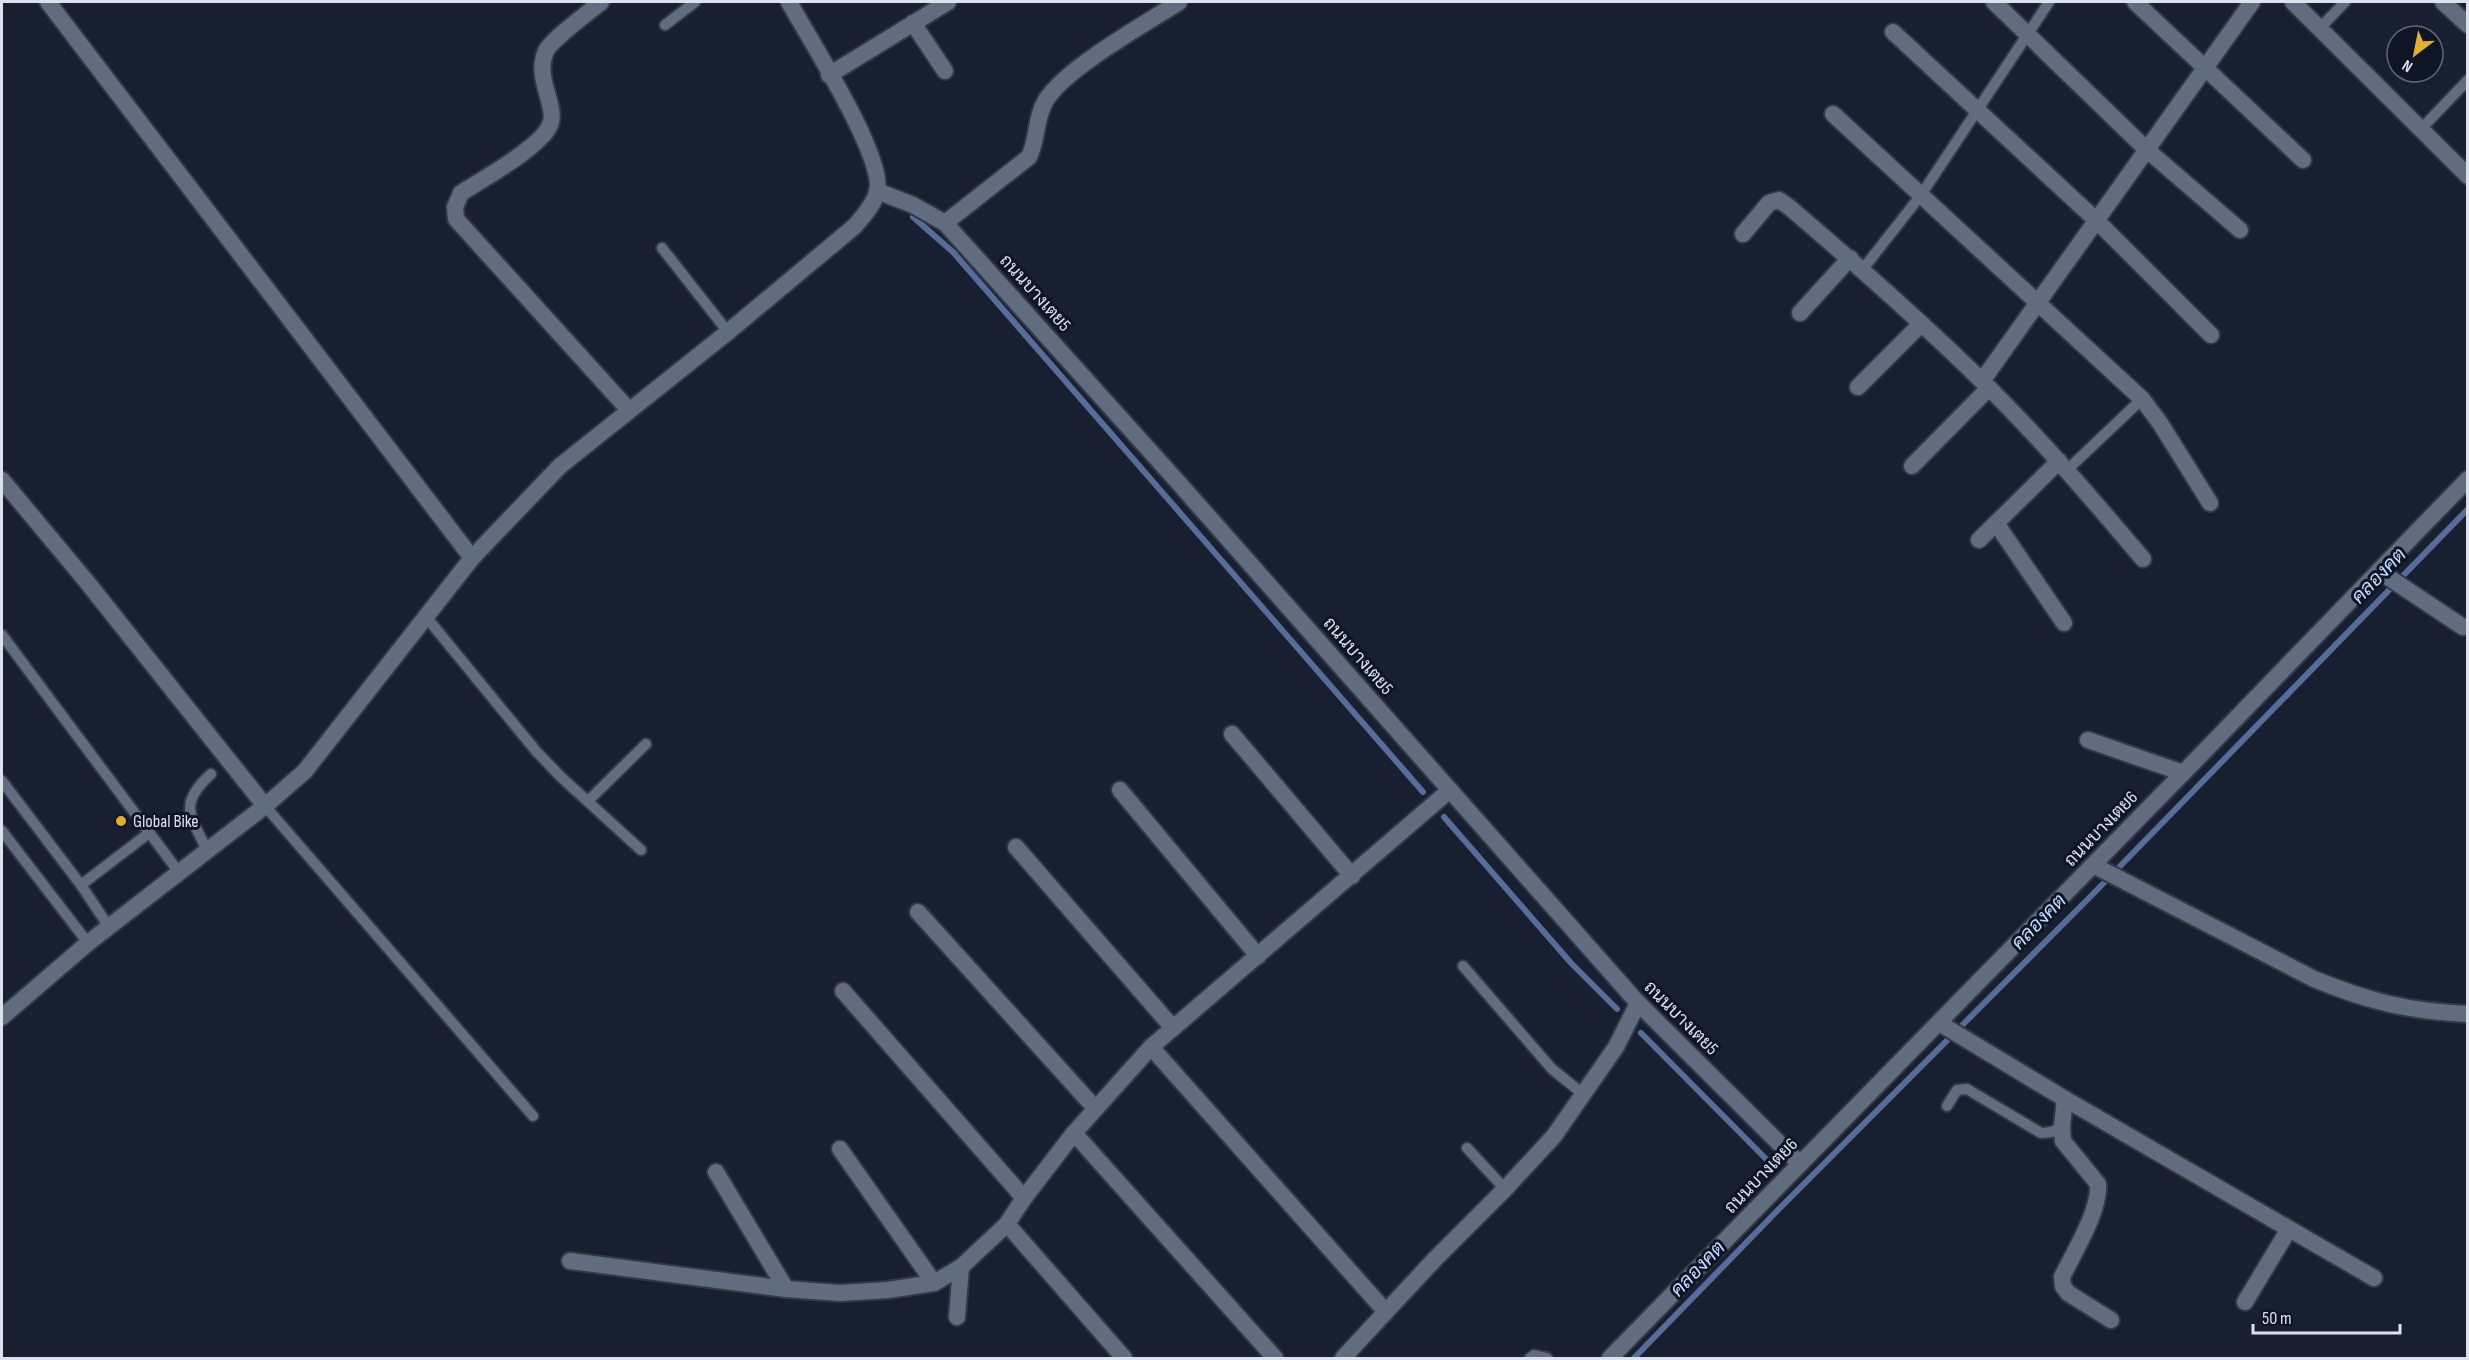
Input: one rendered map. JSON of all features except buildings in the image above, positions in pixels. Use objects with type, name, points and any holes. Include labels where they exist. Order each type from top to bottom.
[{"type":"street","points":[[48,2],[472,558]]},
{"type":"street","points":[[601,2],[547,49],[541,66],[553,117],[549,127],[539,141],[461,194],[455,207],[456,219],[628,410]]},
{"type":"street","points":[[2,1017],[88,943],[178,871],[265,806],[305,771],[472,558],[560,466],[728,332],[855,226],[869,208],[877,191],[876,168],[872,157],[859,125],[790,2]]},
{"type":"street","points":[[829,75],[948,2]]},
{"type":"street","points":[[945,223],[1029,157],[1035,146],[1038,120],[1045,101],[1059,85],[1089,61],[1179,2]]},
{"type":"street","points":[[1994,2],[2146,148],[2240,230]]},
{"type":"street","points":[[2135,2],[2206,66],[2303,160]]},
{"type":"street","points":[[1912,466],[1986,385],[2038,301],[2252,2]]},
{"type":"street","points":[[2293,2],[2468,176]]},
{"type":"street","points":[[2443,2],[2468,25]]},
{"type":"street","points":[[913,23],[945,71]]},
{"type":"street","points":[[1893,32],[2096,220],[2211,335]]},
{"type":"street","points":[[1833,114],[2142,399],[2160,423],[2210,503]]},
{"type":"street","name":"ถนนบางเตย5","points":[[877,191],[913,205],[945,223],[1177,481],[1638,1003],[1800,1164]]},
{"type":"street","points":[[1743,234],[1769,203],[1779,200],[1856,263],[1986,385],[2063,466],[2143,559]]},
{"type":"street","points":[[1800,312],[1856,263]]},
{"type":"street","points":[[1858,387],[1920,324]]},
{"type":"street","points":[[1979,540],[2063,466]]},
{"type":"street","name":"ถนนบางเตย6","points":[[1610,1359],[1800,1164],[2097,867],[2184,773],[2382,573],[2468,479]]},
{"type":"street","points":[[2,480],[87,582],[265,806]]},
{"type":"street","points":[[1996,524],[2064,623]]},
{"type":"street","points":[[2382,573],[2463,627]]},
{"type":"street","points":[[1232,734],[1352,876]]},
{"type":"street","points":[[2088,740],[2184,773]]},
{"type":"street","points":[[1120,790],[1258,956]]},
{"type":"street","points":[[570,1261],[786,1289],[840,1293],[888,1290],[934,1283],[961,1267],[1007,1224],[1074,1132],[1151,1047],[1450,790]]},
{"type":"street","points":[[1016,847],[1173,1028]]},
{"type":"street","points":[[2097,867],[2314,979],[2348,993],[2422,1012],[2468,1014]]},
{"type":"street","points":[[918,912],[1095,1108]]},
{"type":"street","points":[[843,991],[1024,1198]]},
{"type":"street","points":[[1343,1359],[1435,1259],[1554,1136],[1616,1047],[1638,1003]]},
{"type":"street","points":[[1941,1024],[2065,1100],[2374,1278]]},
{"type":"street","points":[[1151,1047],[1386,1312]]},
{"type":"street","points":[[2065,1100],[2063,1141],[2098,1184],[2099,1192],[2096,1205],[2062,1277],[2063,1286],[2068,1293],[2110,1320]]},
{"type":"street","points":[[1074,1132],[1275,1359]]},
{"type":"street","points":[[840,1149],[934,1283]]},
{"type":"street","points":[[716,1172],[786,1289]]},
{"type":"street","points":[[1007,1224],[1124,1359]]},
{"type":"street","points":[[2245,1302],[2289,1229]]},
{"type":"street","points":[[957,1317],[961,1267]]},
{"type":"lane","points":[[665,25],[695,2]]},
{"type":"lane","points":[[1856,263],[1921,195],[2026,33],[2049,2]]},
{"type":"lane","points":[[2320,28],[2345,2]]},
{"type":"lane","points":[[2421,129],[2468,80]]},
{"type":"lane","points":[[662,248],[728,332]]},
{"type":"lane","points":[[2063,466],[2142,399]]},
{"type":"lane","points":[[427,618],[536,751],[641,850]]},
{"type":"lane","points":[[2,635],[178,871]]},
{"type":"lane","points":[[588,801],[646,744]]},
{"type":"lane","points":[[207,850],[191,815],[189,802],[196,788],[210,774]]},
{"type":"lane","points":[[2,781],[81,885],[109,927]]},
{"type":"lane","points":[[265,806],[533,1116]]},
{"type":"lane","points":[[2,831],[88,943]]},
{"type":"lane","points":[[81,885],[149,833]]},
{"type":"lane","points":[[1463,966],[1552,1069],[1584,1094]]},
{"type":"lane","points":[[1947,1106],[1957,1090],[1967,1089],[2041,1132],[2052,1132],[2062,1126]]},
{"type":"lane","points":[[1467,1148],[1505,1189]]},
{"type":"lane","points":[[1530,1359],[1534,1355],[1547,1359]]},
{"type":"waterway","points":[[913,217],[953,252],[1423,792]]},
{"type":"waterway","name":"คลองคต","points":[[1634,1358],[2093,894],[2468,509]]},
{"type":"waterway","points":[[1444,817],[1571,963],[1617,1009]]},
{"type":"waterway","points":[[1641,1033],[1774,1167]]},
{"type":"place","name":"Global Bike","points":[[121,821]]}]
